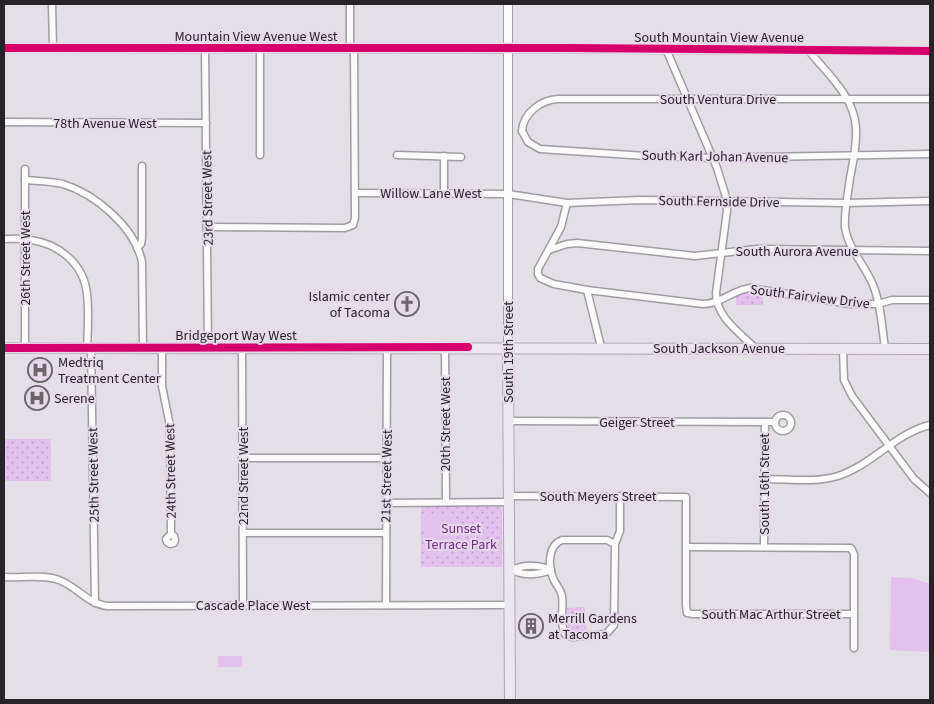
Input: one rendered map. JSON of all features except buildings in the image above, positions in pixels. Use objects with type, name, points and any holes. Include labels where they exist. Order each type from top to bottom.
[{"type":"main road","name":"South Jackson Avenue","points":[[508,347],[930,349]]},
{"type":"main road","name":"Bridgeport Way West","points":[[4,348],[508,347]]},
{"type":"main road","name":"South 19th Street","points":[[508,347],[511,570],[510,700]]},
{"type":"street","points":[[52,4],[53,48]]},
{"type":"street","points":[[207,227],[345,228],[352,226],[355,220],[355,193],[350,4]]},
{"type":"street","name":"South 19th Street","points":[[508,4],[508,347]]},
{"type":"street","name":"Mountain View Avenue West","points":[[4,48],[508,49]]},
{"type":"street","name":"23rd Street West","points":[[205,48],[208,348]]},
{"type":"street","points":[[260,48],[260,155]]},
{"type":"street","name":"South Mountain View Avenue","points":[[508,49],[930,51]]},
{"type":"street","points":[[666,49],[725,193],[727,214],[721,252],[717,302],[726,319],[755,348]]},
{"type":"street","points":[[808,50],[848,99],[853,109],[856,128],[854,156],[846,203],[847,236],[875,290],[885,348]]},
{"type":"street","name":"South Ventura Drive","points":[[522,131],[523,122],[528,114],[541,104],[552,99],[930,99]]},
{"type":"street","name":"78th Avenue West","points":[[4,122],[206,123]]},
{"type":"street","points":[[508,131],[522,131]]},
{"type":"street","name":"South Karl Johan Avenue","points":[[522,131],[528,142],[542,149],[646,156],[712,158],[930,154]]},
{"type":"street","points":[[397,156],[461,157]]},
{"type":"street","points":[[444,156],[444,193]]},
{"type":"street","points":[[137,248],[141,244],[142,238],[142,166]]},
{"type":"street","name":"26th Street West","points":[[25,169],[25,348]]},
{"type":"street","points":[[25,180],[62,184],[92,198],[107,209],[117,220],[137,248],[141,257],[143,272],[143,348]]},
{"type":"street","name":"Willow Lane West","points":[[355,193],[508,194]]},
{"type":"street","name":"South Fernside Drive","points":[[508,194],[567,202],[640,200],[846,203],[930,201]]},
{"type":"street","points":[[547,252],[561,227],[567,202]]},
{"type":"street","name":"25th Street West","points":[[4,239],[25,239],[62,251],[79,270],[85,285],[88,297],[95,602]]},
{"type":"street","name":"South Aurora Avenue","points":[[547,252],[561,245],[577,242],[691,256],[757,249],[930,251]]},
{"type":"street","name":"South Fairview Drive","points":[[547,252],[537,273],[545,282],[587,290],[689,303],[717,302],[739,290],[754,288],[834,302],[878,304],[892,300],[930,300]]},
{"type":"street","points":[[587,290],[601,347]]},
{"type":"street","name":"24th Street West","points":[[162,348],[162,386],[170,426],[170,534]]},
{"type":"street","name":"22nd Street West","points":[[242,348],[243,605]]},
{"type":"street","name":"21st Street West","points":[[386,605],[388,348]]},
{"type":"street","name":"20th Street West","points":[[445,348],[446,502]]},
{"type":"street","points":[[843,348],[843,371],[846,387],[918,484],[930,493]]},
{"type":"street","name":"Geiger Street","points":[[509,421],[775,422]]},
{"type":"street","name":"South 16th Street","points":[[764,547],[765,422]]},
{"type":"street","points":[[764,479],[814,479],[838,476],[860,465],[914,430],[930,425]]},
{"type":"street","points":[[242,458],[386,458]]},
{"type":"street","points":[[616,544],[607,540],[562,540],[557,542],[552,548],[551,570],[553,580],[562,595],[562,628],[565,634],[572,637],[606,634],[612,629],[615,620],[616,544],[620,531],[620,496]]},
{"type":"street","name":"South Meyers Street","points":[[386,503],[620,496],[686,497],[686,547]]},
{"type":"street","points":[[243,533],[386,534]]},
{"type":"street","points":[[686,547],[852,548],[854,554],[854,648]]},
{"type":"street","name":"South Mac Arthur Street","points":[[686,547],[687,613],[854,614]]},
{"type":"street","points":[[511,570],[518,573],[544,573],[551,570]]},
{"type":"street","name":"Cascade Place West","points":[[4,577],[56,579],[66,583],[101,605],[114,606],[510,605]]},
{"type":"green space","points":[[750,292],[763,293],[763,305],[736,305],[736,296]]},
{"type":"green space","points":[[4,439],[51,439],[51,481],[4,481]]},
{"type":"green space","name":"Sunset Terrace Park","points":[[421,505],[501,507],[502,567],[421,567]]},
{"type":"green space","points":[[455,514],[458,528],[446,552],[431,557],[421,522],[425,517]]},
{"type":"green space","points":[[891,577],[911,578],[930,584],[930,652],[890,650]]},
{"type":"green space","points":[[585,607],[585,623],[588,633],[568,633],[567,608]]},
{"type":"green space","points":[[218,656],[242,656],[242,667],[218,667]]},
{"type":"cycle path","points":[[4,48],[568,48],[930,51]]},
{"type":"cycle path","points":[[4,348],[468,347]]},
{"type":"place","name":"Islamic center of Tacoma","points":[[407,304]]},
{"type":"place","name":"Medtriq Treatment Center","points":[[40,370]]},
{"type":"place","name":"Serene","points":[[37,398]]},
{"type":"place","name":"Merrill Gardens at Tacoma","points":[[531,626]]}]
